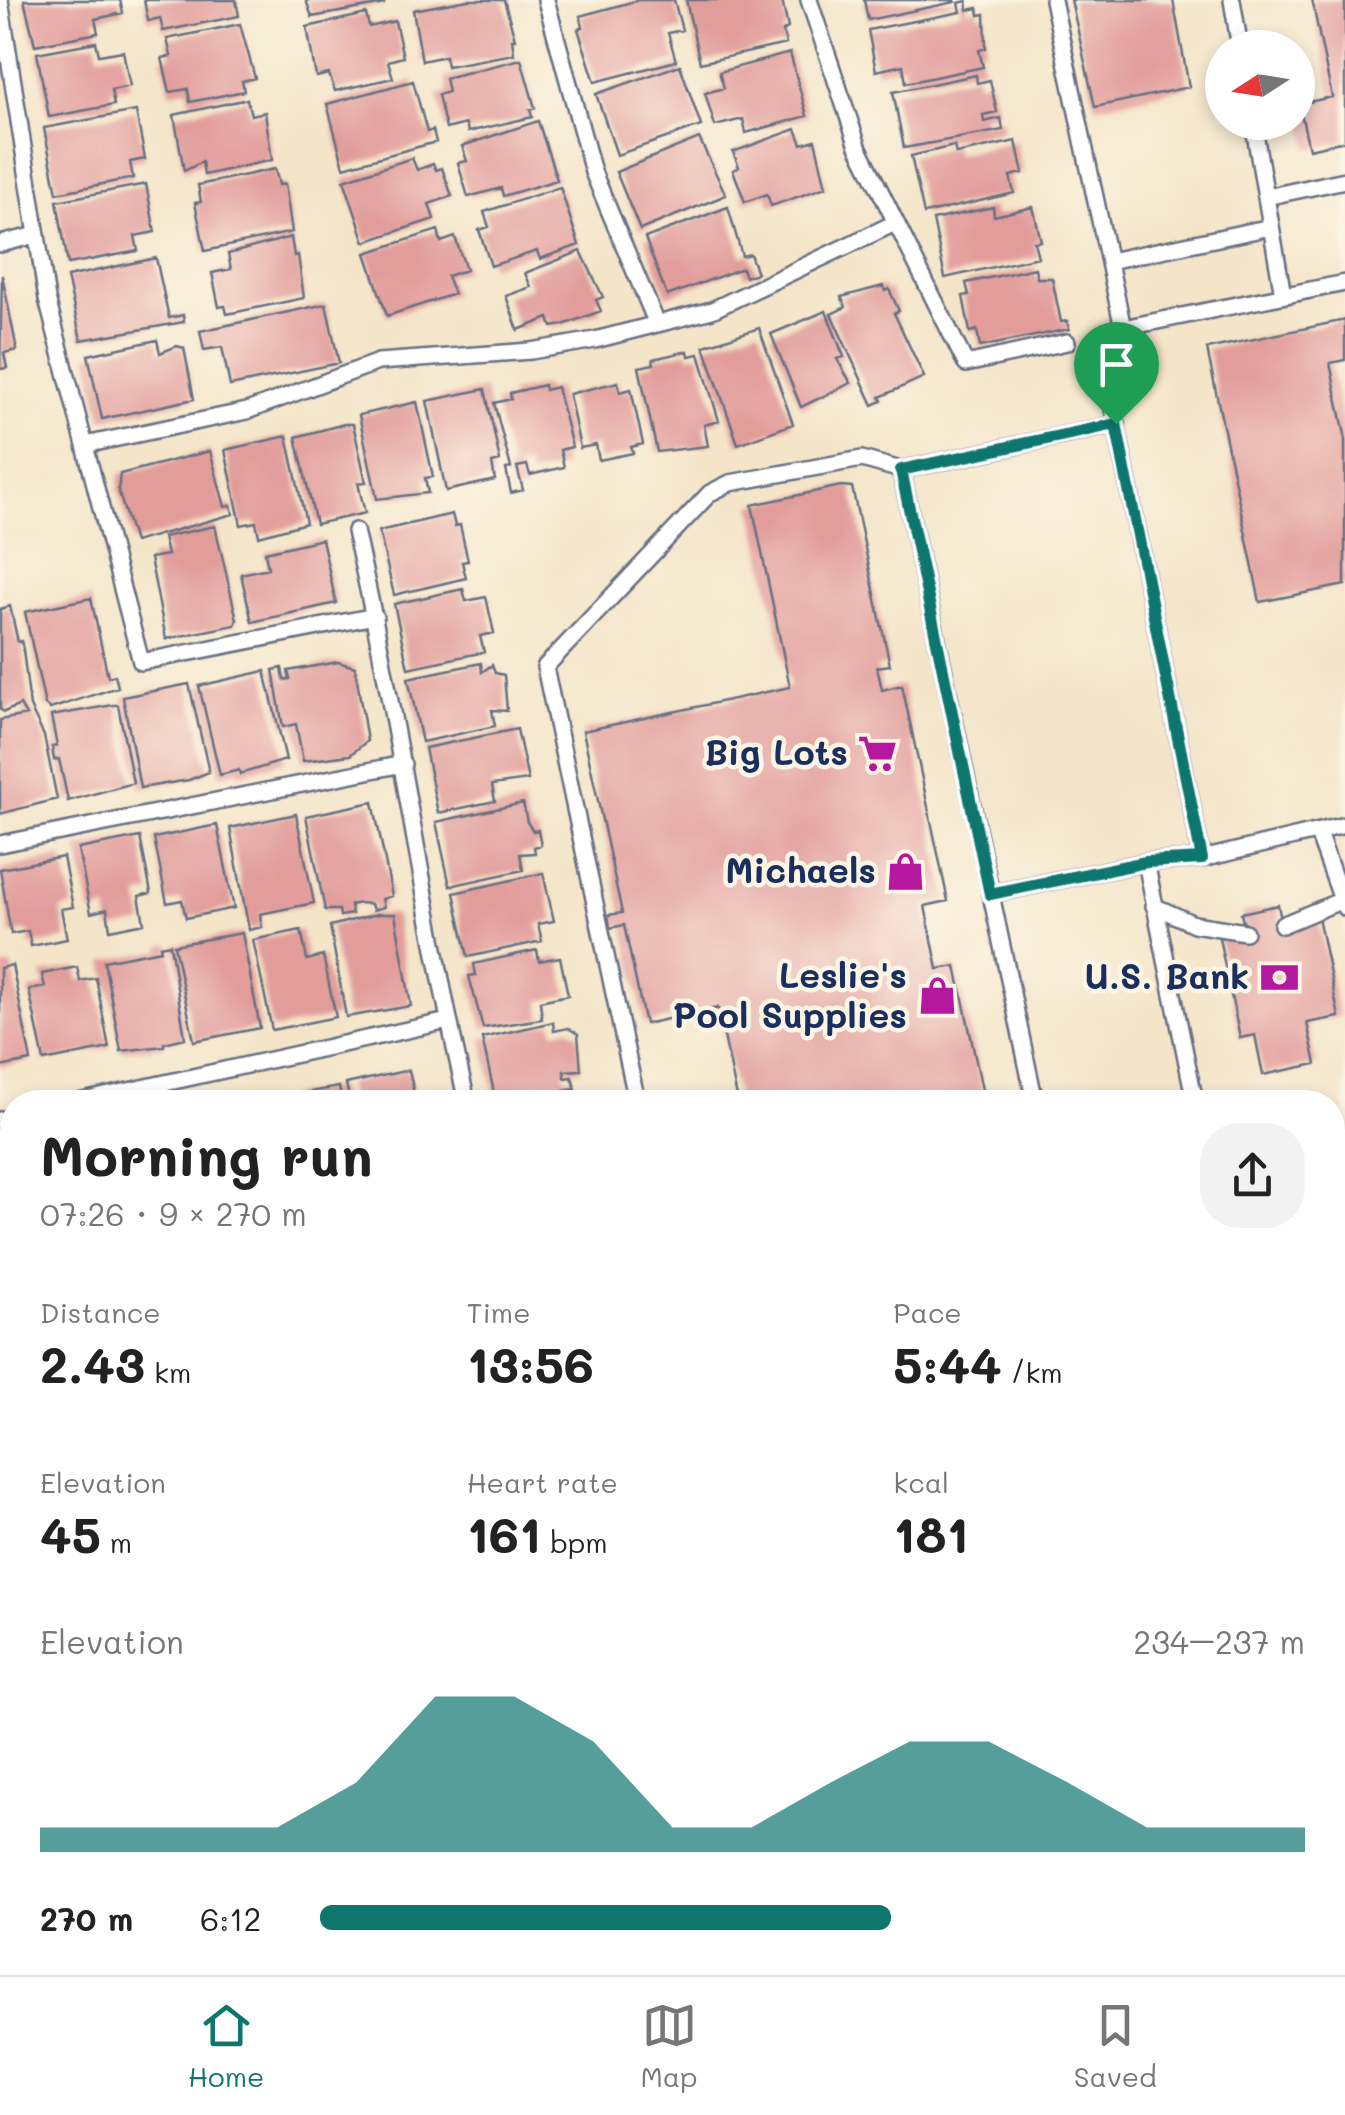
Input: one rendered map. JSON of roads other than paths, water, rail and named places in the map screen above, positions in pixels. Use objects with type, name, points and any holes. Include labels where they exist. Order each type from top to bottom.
[{"type":"lane","points":[[0,0],[47,299],[142,662],[375,616]]},
{"type":"lane","points":[[546,0],[594,172],[657,324]]},
{"type":"lane","points":[[808,0],[858,146],[966,364],[1066,342]]},
{"type":"lane","points":[[1052,0],[1123,328],[1109,388],[1202,859]]},
{"type":"lane","points":[[1232,0],[1237,30]]},
{"type":"lane","points":[[1256,140],[1283,296]]},
{"type":"lane","points":[[1266,197],[1345,180]]},
{"type":"lane","points":[[85,445],[247,411],[378,362],[531,351],[657,324],[740,298],[895,223]]},
{"type":"lane","points":[[1109,261],[1271,227]]},
{"type":"lane","points":[[0,244],[37,234]]},
{"type":"lane","points":[[1123,328],[1345,283]]},
{"type":"lane","points":[[634,1090],[546,666],[710,493],[730,483],[862,459],[901,470],[1116,424]]},
{"type":"lane","points":[[901,470],[1032,1090]]},
{"type":"lane","points":[[355,531],[375,616],[448,1021],[464,1090]]},
{"type":"lane","points":[[0,844],[403,764]]},
{"type":"lane","points":[[990,894],[1146,862],[1202,859],[1345,825]]},
{"type":"lane","points":[[1282,925],[1342,905],[1318,832]]},
{"type":"lane","points":[[1146,862],[1192,1090]]},
{"type":"lane","points":[[1154,906],[1194,924],[1244,932]]},
{"type":"lane","points":[[133,1090],[448,1021]]},
{"type":"place","name":"Big Lots","points":[[878,753]]},
{"type":"place","name":"Michaels","points":[[906,871]]},
{"type":"place","name":"U.S. Bank","points":[[1279,977]]},
{"type":"place","name":"Leslie's Pool Supplies","points":[[937,996]]}]
